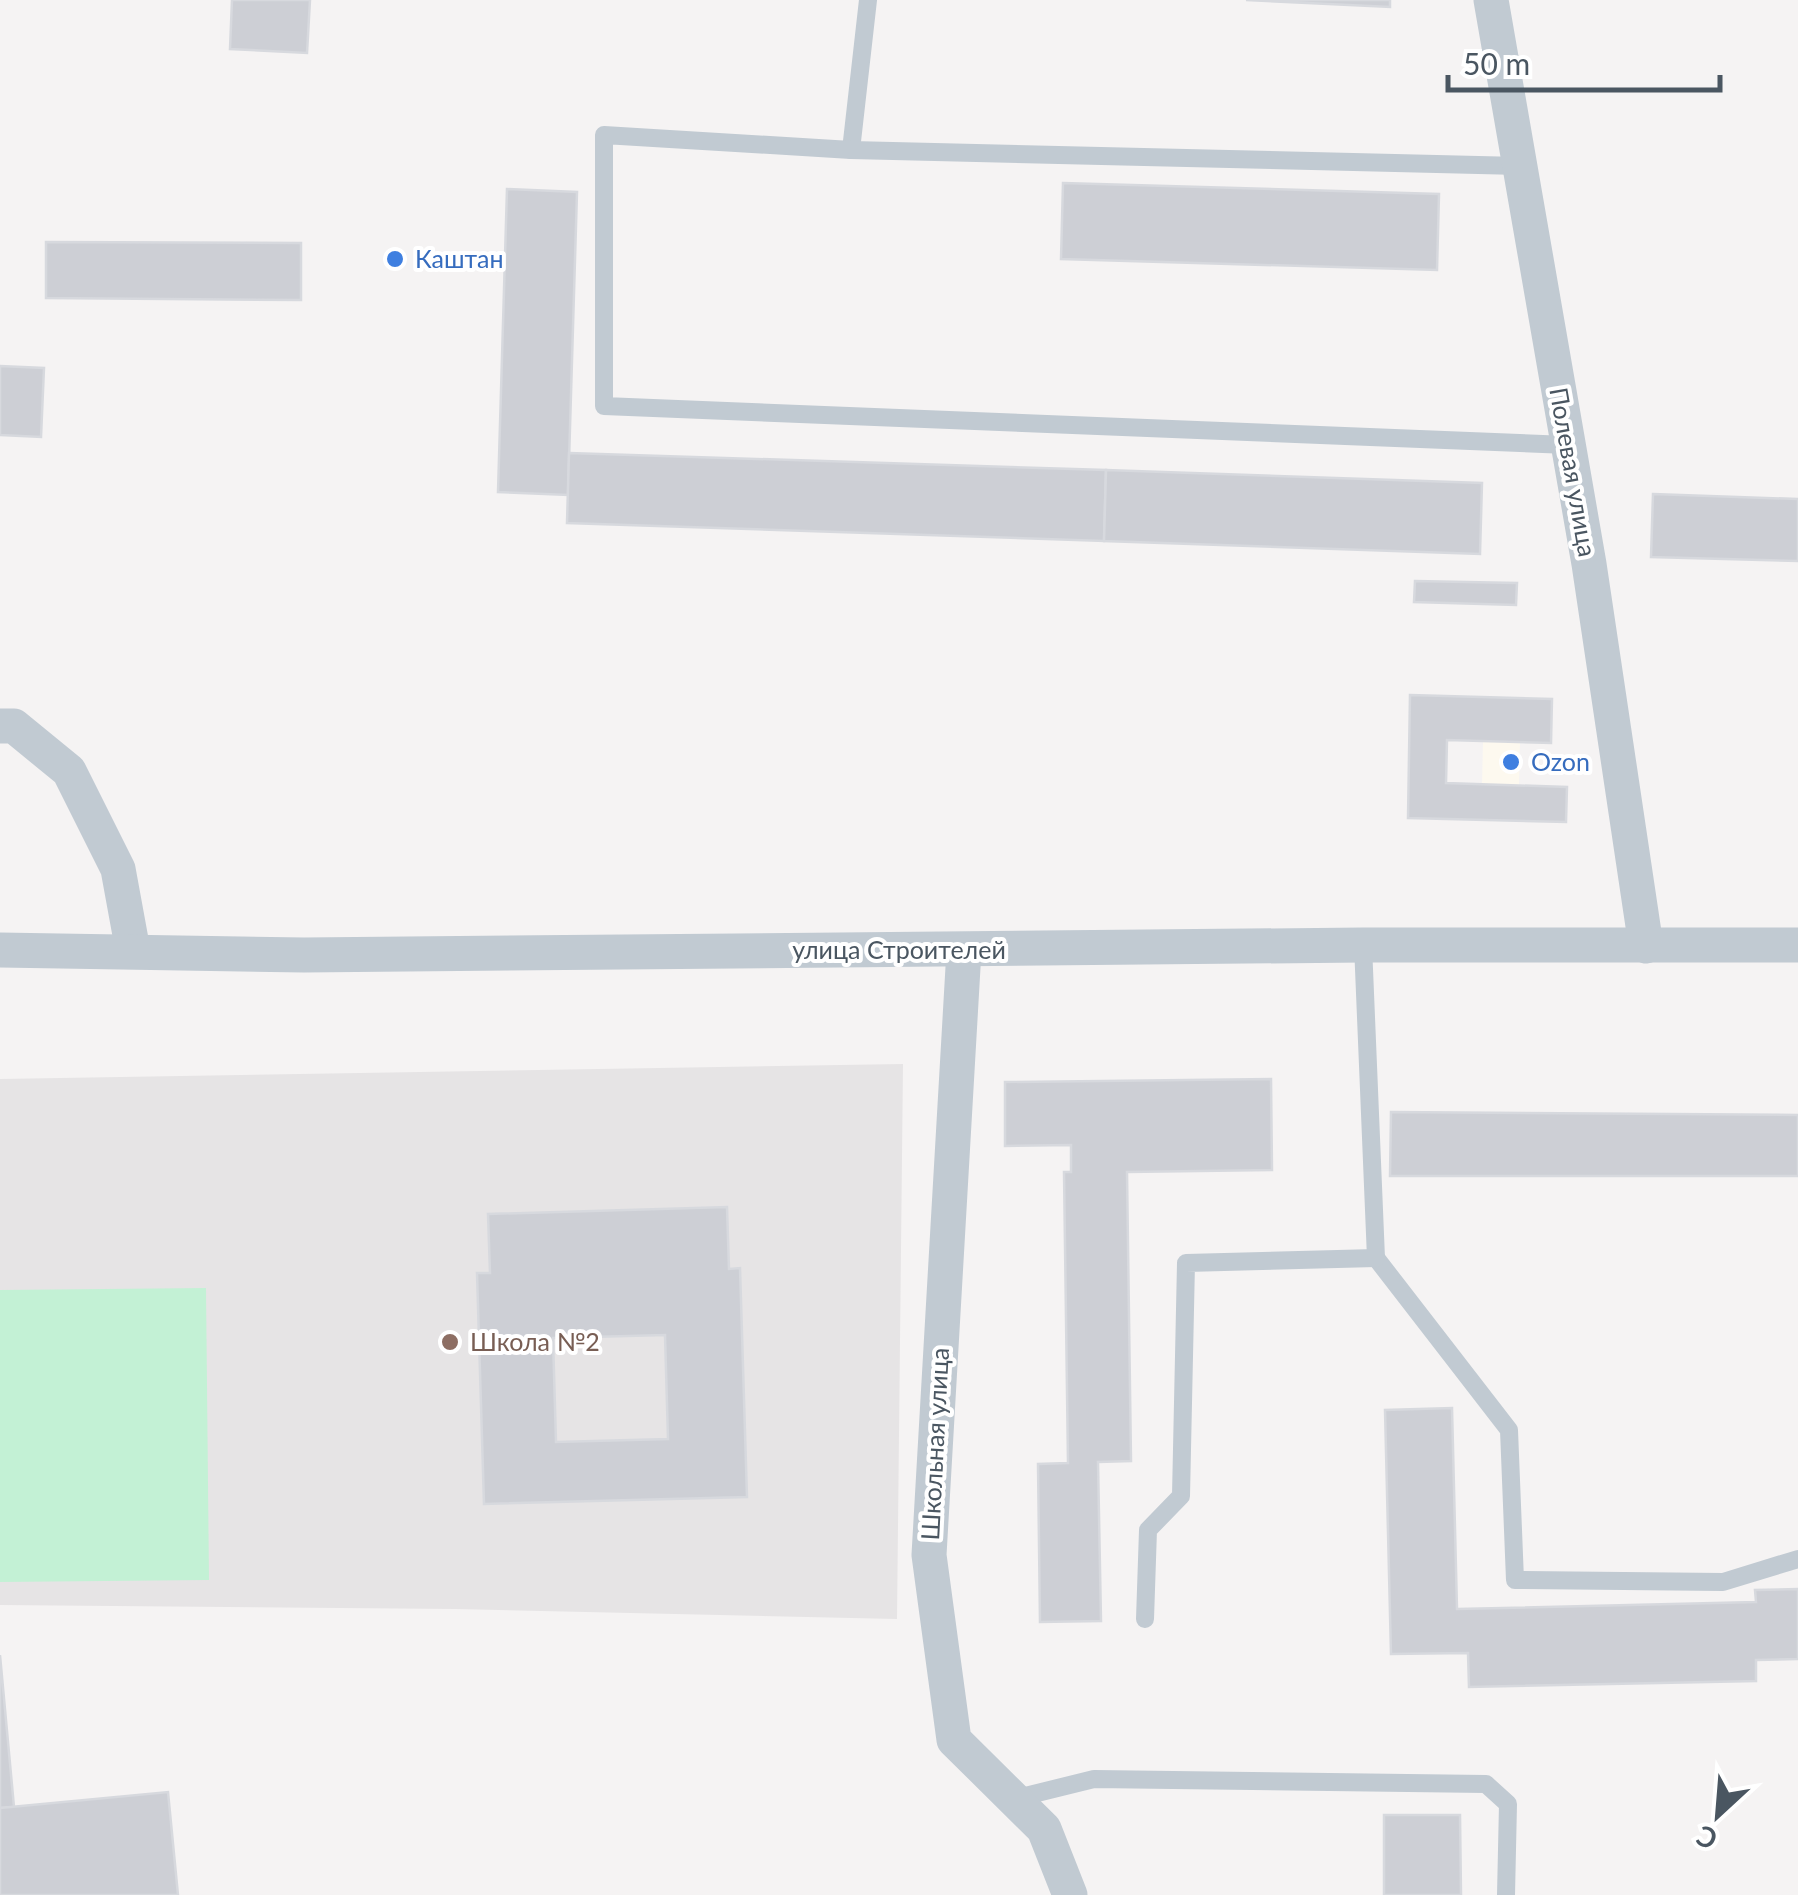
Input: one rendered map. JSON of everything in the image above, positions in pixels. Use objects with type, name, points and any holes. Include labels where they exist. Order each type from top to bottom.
[{"type":"street","name":"Полевая улица","points":[[1491,0],[1568,445],[1646,946]]},
{"type":"street","points":[[0,726],[14,726],[69,771],[118,869],[132,951]]},
{"type":"street","name":"улица Строителей","points":[[0,950],[304,955],[1798,945]]},
{"type":"street","name":"Школьная улица","points":[[964,950],[928,1555],[954,1740],[1044,1830],[1070,1895]]},
{"type":"lane","points":[[851,150],[868,0]]},
{"type":"lane","points":[[1520,166],[851,150],[604,135],[604,406],[1568,445]]},
{"type":"lane","points":[[1363,945],[1376,1258],[1509,1430],[1515,1580],[1723,1582],[1798,1559]]},
{"type":"lane","points":[[1145,1619],[1148,1530],[1181,1496],[1186,1263],[1376,1258]]},
{"type":"lane","points":[[1013,1799],[1094,1779],[1486,1784],[1508,1804],[1506,1895]]},
{"type":"shaded area","points":[[1483,741],[1520,742],[1519,786],[1482,785]]},
{"type":"shaded area","name":"Школа №2","points":[[903,1064],[897,1619],[455,1609],[0,1605],[0,1079]]},
{"type":"green space","points":[[206,1288],[209,1580],[0,1582],[0,1290]]},
{"type":"building","points":[[232,0],[310,0],[307,53],[230,49]]},
{"type":"building","points":[[1246,0],[1390,0],[1390,7]]},
{"type":"building","points":[[1063,183],[1439,194],[1437,270],[1061,259]]},
{"type":"building","points":[[507,189],[577,192],[568,495],[498,492]]},
{"type":"building","points":[[46,242],[301,243],[301,300],[46,298]]},
{"type":"building","points":[[0,366],[44,368],[41,437],[0,435]]},
{"type":"building","points":[[569,453],[1106,470],[1104,541],[567,523]]},
{"type":"building","points":[[1106,470],[1482,483],[1480,554],[1104,541]]},
{"type":"building","points":[[1653,494],[1798,499],[1798,561],[1651,557]]},
{"type":"building","points":[[1415,581],[1517,583],[1516,605],[1414,602]]},
{"type":"building","points":[[1410,695],[1552,699],[1551,743],[1447,740],[1446,783],[1567,787],[1566,822],[1408,818]]},
{"type":"building","points":[[1271,1079],[1272,1170],[1127,1172],[1131,1461],[1098,1462],[1101,1621],[1040,1622],[1038,1464],[1068,1463],[1064,1172],[1071,1172],[1071,1145],[1005,1146],[1005,1082]]},
{"type":"building","points":[[1391,1112],[1798,1115],[1798,1176],[1390,1176]]},
{"type":"building","points":[[727,1207],[729,1269],[740,1268],[747,1497],[484,1504],[477,1273],[490,1273],[488,1214]],"holes":[[[665,1335],[668,1439],[556,1442],[553,1338]]]},
{"type":"building","points":[[1452,1408],[1457,1609],[1756,1602],[1755,1590],[1798,1589],[1798,1659],[1756,1660],[1756,1681],[1469,1687],[1468,1653],[1391,1654],[1385,1410]]},
{"type":"building","points":[[0,1655],[14,1807],[0,1808]]},
{"type":"building","points":[[168,1792],[178,1895],[0,1895],[0,1808]]},
{"type":"building","points":[[1384,1815],[1460,1815],[1461,1895],[1384,1895]]},
{"type":"place","name":"Каштан","points":[[395,259]]},
{"type":"place","name":"Ozon","points":[[1511,762]]},
{"type":"place","name":"Школа №2","points":[[450,1342]]}]
